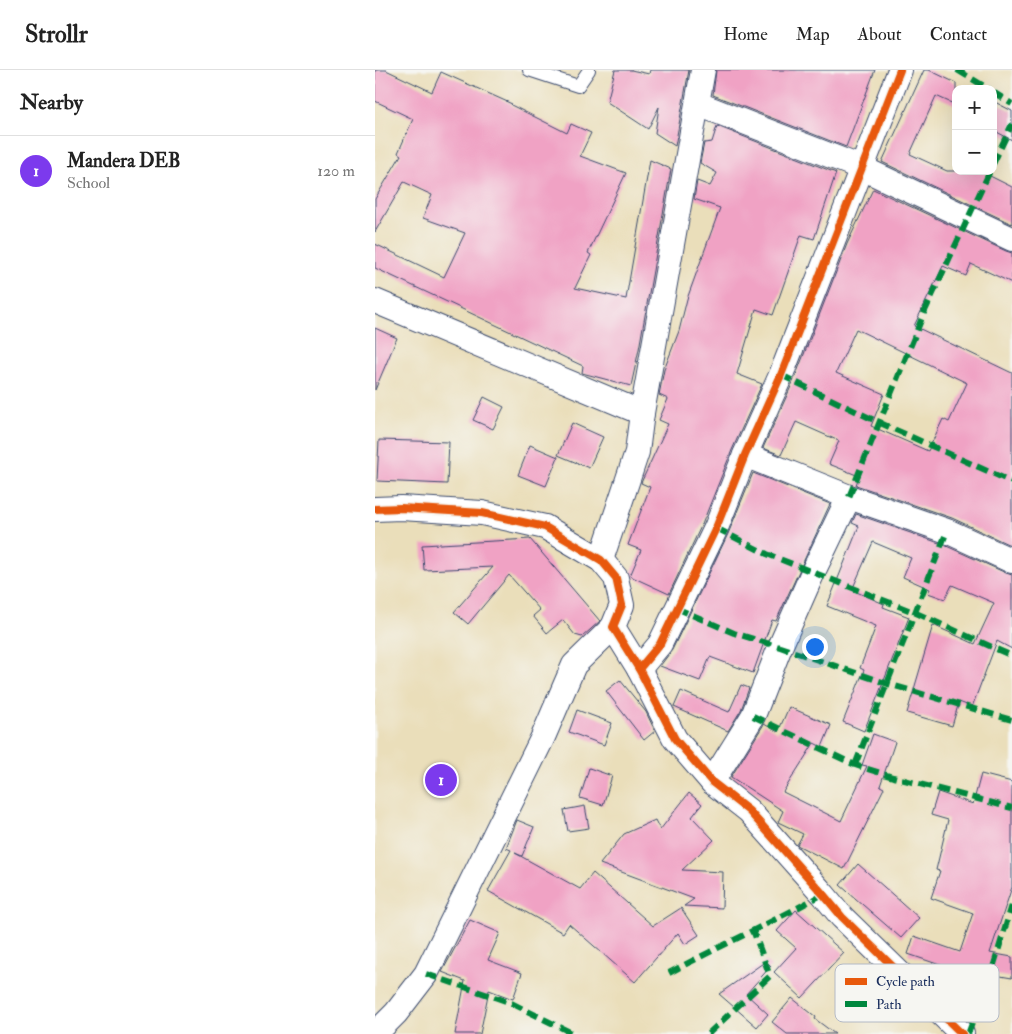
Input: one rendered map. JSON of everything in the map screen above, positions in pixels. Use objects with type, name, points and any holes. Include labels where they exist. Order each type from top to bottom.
[{"type":"street","points":[[601,560],[637,452],[642,413],[703,70]]},
{"type":"street","points":[[639,669],[660,644],[716,528],[745,455],[781,375],[900,70]]},
{"type":"street","points":[[698,104],[862,168],[1012,239]]},
{"type":"street","points":[[375,300],[642,413]]},
{"type":"street","points":[[745,455],[849,497],[947,532],[1012,561]]},
{"type":"street","points":[[712,782],[753,716],[813,572],[849,497]]},
{"type":"street","points":[[375,509],[401,508],[483,513],[545,527],[601,560],[616,578],[622,605],[613,627],[574,664],[543,737],[426,974],[396,1013],[375,1034]]},
{"type":"street","points":[[613,627],[639,669],[675,739],[712,782],[749,812],[842,917],[890,964]]},
{"type":"street","points":[[950,1022],[962,1034]]},
{"type":"lane","points":[[529,70],[578,86],[589,70]]},
{"type":"building","points":[[375,70],[386,70],[432,92],[441,72],[512,104],[567,133],[571,124],[591,133],[580,156],[626,173],[588,253],[591,255],[575,288],[626,299],[650,160],[671,169],[631,386],[582,373],[583,366],[375,268],[375,244],[444,277],[465,233],[423,218],[432,195],[404,182],[375,232],[375,199],[401,155],[398,153],[413,119],[375,101]]},
{"type":"building","points":[[615,70],[631,70],[649,74],[650,70],[689,70],[675,146],[655,133],[659,107],[648,129],[607,102]]},
{"type":"building","points":[[716,70],[875,70],[846,147],[713,95]]},
{"type":"building","points":[[924,70],[929,70],[956,83],[956,85],[952,85],[952,103],[936,96],[910,154],[947,171],[952,171],[952,175],[988,175],[1012,187],[1012,224],[882,162]]},
{"type":"building","points":[[997,103],[1012,111],[1012,140],[997,132]]},
{"type":"building","points":[[717,126],[836,173],[814,239],[801,235],[773,315],[756,309],[737,374],[762,384],[732,450],[703,522],[669,594],[630,576],[641,550],[628,545],[650,487],[641,483],[668,424],[659,420],[668,399],[659,395],[664,370],[720,208],[694,199],[697,181],[710,186],[717,173],[700,163],[704,143],[712,142]]},
{"type":"building","points":[[873,189],[1012,253],[1012,283],[971,264],[966,276],[943,266],[914,326],[1012,373],[1012,546],[952,518],[856,485],[859,476],[829,464],[839,441],[796,422],[781,455],[763,448],[794,380],[847,244]],"holes":[[[856,329],[967,383],[949,422],[943,419],[928,451],[871,426],[884,394],[836,373]]]},
{"type":"building","points":[[375,328],[397,338],[375,390]]},
{"type":"building","points":[[484,397],[504,407],[493,429],[473,420]]},
{"type":"building","points":[[572,423],[603,437],[589,468],[558,455]]},
{"type":"building","points":[[379,440],[449,442],[447,484],[377,481]]},
{"type":"building","points":[[530,445],[558,457],[546,486],[518,475]]},
{"type":"building","points":[[753,473],[830,504],[776,621],[772,620],[753,673],[710,657],[700,681],[660,666],[672,650],[728,534]]},
{"type":"building","points":[[856,514],[942,544],[1012,575],[1012,649],[997,641],[972,707],[959,702],[952,726],[907,713],[933,625],[975,644],[994,603],[952,585],[945,599],[928,593],[930,589],[903,577],[911,558],[873,542],[852,590],[884,604],[883,607],[909,617],[864,731],[843,722],[864,670],[860,668],[876,626],[827,606],[859,526],[852,523]]},
{"type":"building","points":[[530,539],[600,621],[582,637],[575,635],[563,620],[547,633],[533,616],[540,610],[509,575],[468,624],[454,612],[493,567],[424,570],[422,545]]},
{"type":"building","points":[[620,680],[646,712],[655,731],[644,740],[606,691]]},
{"type":"building","points":[[741,685],[749,688],[741,710],[728,731],[674,707],[681,691],[729,712]]},
{"type":"building","points":[[789,707],[831,725],[822,747],[814,743],[783,792],[841,821],[867,766],[862,765],[873,734],[895,742],[880,786],[884,788],[844,869],[797,845],[803,834],[778,822],[783,811],[731,777],[764,724],[778,732]]},
{"type":"building","points":[[577,710],[612,723],[604,745],[569,732]]},
{"type":"building","points":[[589,768],[612,776],[603,805],[580,798]]},
{"type":"building","points":[[981,774],[1012,782],[1012,887],[990,953],[1012,957],[1012,978],[999,976],[999,964],[937,964],[908,954],[914,936],[960,952],[973,913],[931,898],[940,871],[936,870],[948,820],[931,815],[938,792],[973,804]]},
{"type":"building","points":[[689,793],[702,804],[692,817],[714,840],[682,870],[723,872],[722,908],[684,906],[694,899],[600,864],[624,834],[655,820],[660,830]]},
{"type":"building","points":[[585,806],[589,828],[568,831],[564,810]]},
{"type":"building","points":[[517,820],[534,827],[522,856],[515,853],[580,889],[593,873],[653,926],[681,908],[699,935],[685,944],[678,933],[635,982],[569,924],[563,933],[488,891],[511,850],[506,848]]},
{"type":"building","points":[[858,864],[919,918],[901,938],[840,885]]},
{"type":"building","points":[[796,910],[844,953],[802,998],[774,972],[796,948],[777,931]]},
{"type":"building","points":[[470,920],[500,933],[488,960],[522,973],[513,999],[489,990],[480,1034],[455,1034],[465,981],[442,972]]},
{"type":"building","points":[[766,961],[771,966],[746,994],[768,1014],[757,1027],[719,994]]},
{"type":"building","points":[[792,998],[835,1034],[787,1034],[772,1022]]},
{"type":"marked path","points":[[957,70],[982,85]]},
{"type":"marked path","points":[[997,95],[1012,104]]},
{"type":"marked path","points":[[997,156],[1012,124]]},
{"type":"marked path","points":[[849,497],[924,313],[988,175]]},
{"type":"marked path","points":[[781,375],[878,422],[1012,482]]},
{"type":"marked path","points":[[716,528],[767,554],[916,613],[1012,656]]},
{"type":"marked path","points":[[855,765],[947,531]]},
{"type":"marked path","points":[[676,608],[734,633],[888,684],[1012,720]]},
{"type":"marked path","points":[[753,716],[855,765],[893,777],[1012,808]]},
{"type":"marked path","points":[[669,973],[823,894]]},
{"type":"marked path","points":[[994,964],[1012,905]]},
{"type":"marked path","points":[[708,1034],[770,976],[753,930]]},
{"type":"marked path","points":[[426,974],[509,1002],[574,1034]]},
{"type":"marked path","points":[[968,1034],[973,1022]]},
{"type":"cycle path","points":[[639,669],[660,644],[716,528],[745,455],[781,375],[900,70]]},
{"type":"cycle path","points":[[375,509],[401,508],[482,513],[545,527],[601,560],[616,578],[622,605],[613,627],[639,669],[675,739],[712,782],[749,811],[842,917],[890,964]]},
{"type":"cycle path","points":[[950,1022],[962,1034]]},
{"type":"place","name":"Mandera DEB","points":[[441,780]]}]
